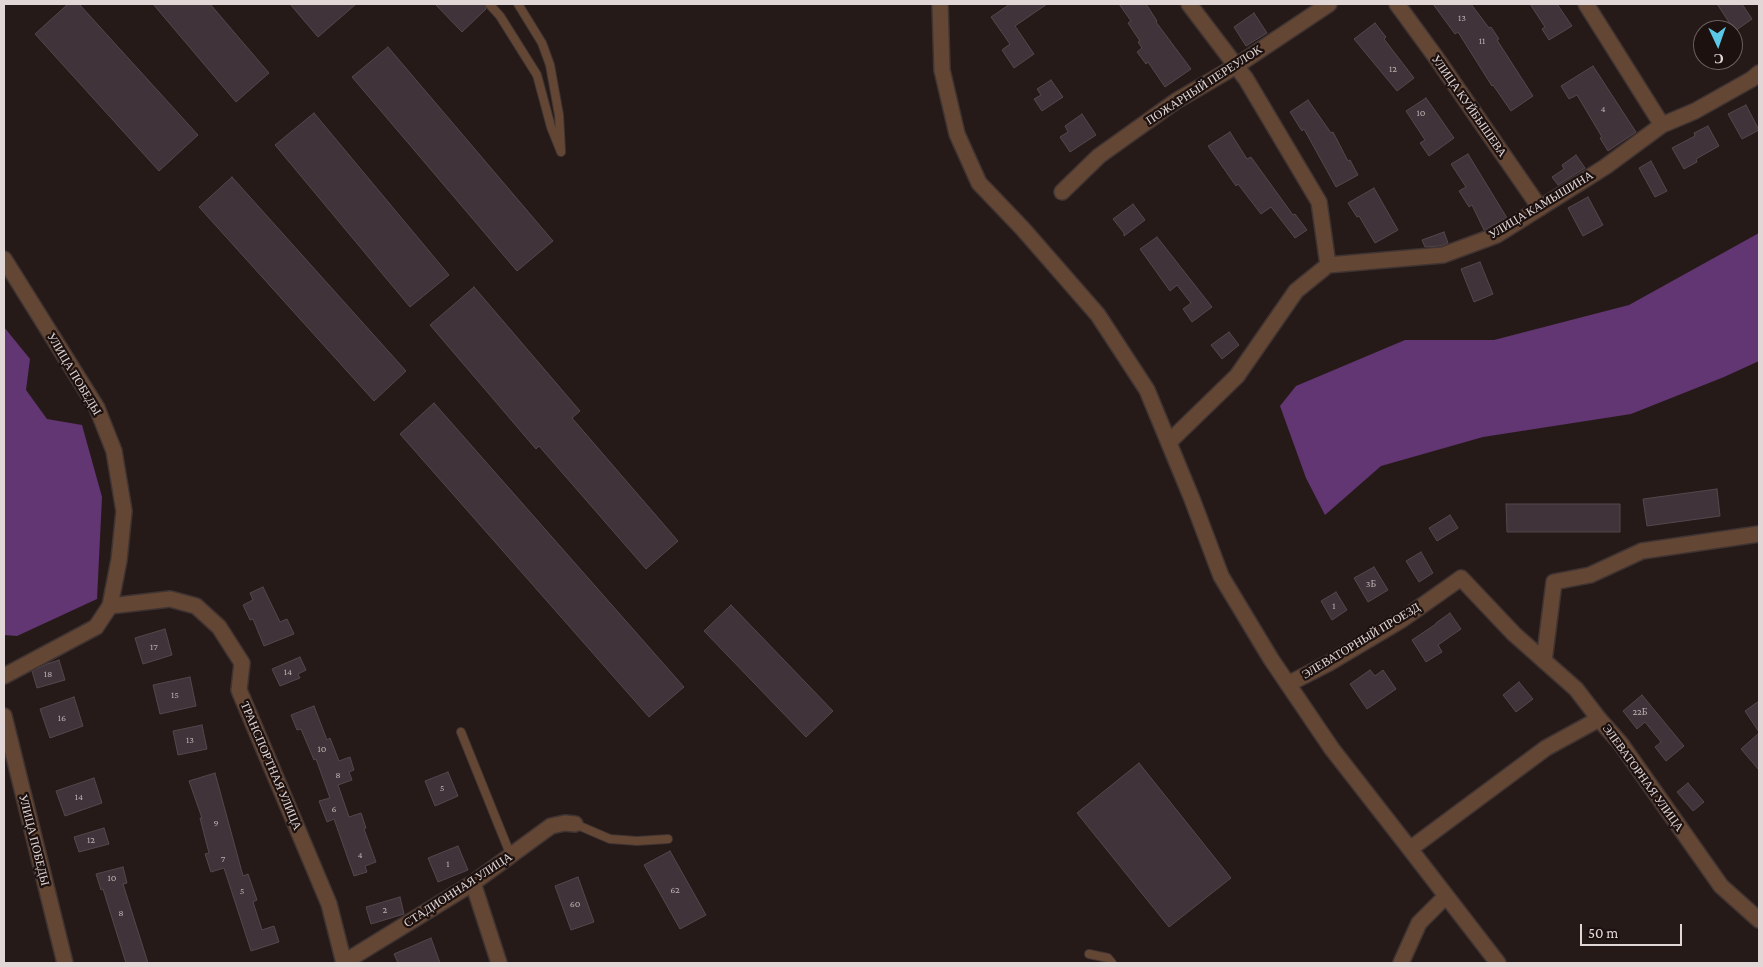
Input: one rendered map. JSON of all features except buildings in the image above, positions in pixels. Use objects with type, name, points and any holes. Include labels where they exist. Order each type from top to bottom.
[{"type":"street","points":[[940,4],[942,70],[956,134],[979,183],[1023,229],[1098,315],[1147,390],[1221,576],[1288,684],[1332,750],[1498,963]]},
{"type":"street","points":[[1169,442],[1237,376],[1296,291],[1328,265],[1318,202],[1246,79],[1189,4]]},
{"type":"street","name":"ПОЖАРНЫЙ ПЕРЕУЛОК","points":[[1062,192],[1099,156],[1176,101],[1236,66],[1329,4]]},
{"type":"street","name":"УЛИЦА КУЙБЫШЕВА","points":[[1397,4],[1540,208]]},
{"type":"street","points":[[1586,4],[1662,125]]},
{"type":"street","name":"УЛИЦА КАМЫШИНА","points":[[1328,265],[1444,255],[1496,234],[1605,167],[1662,125],[1695,111],[1752,79],[1759,72]]},
{"type":"street","name":"УЛИЦА ПОБЕДЫ","points":[[4,260],[97,408],[114,451],[124,511],[119,560],[110,606],[96,627],[4,676]]},
{"type":"street","points":[[1544,661],[1554,582],[1590,575],[1642,551],[1759,534]]},
{"type":"street","name":"ЭЛЕВАТОРНЫЙ ПРОЕЗД","points":[[1288,684],[1329,663],[1403,619],[1461,578],[1514,634],[1576,689],[1599,718]]},
{"type":"street","name":"ТРАНСПОРТНАЯ УЛИЦА","points":[[110,606],[170,599],[196,606],[219,627],[242,663],[239,690],[329,904],[343,963]]},
{"type":"street","name":"УЛИЦА ПОБЕДЫ","points":[[4,716],[65,963]]},
{"type":"street","name":"ЭЛЕВАТОРНАЯ УЛИЦА","points":[[1410,849],[1546,748],[1599,718],[1621,744],[1721,886],[1759,920]]},
{"type":"street","name":"СТАДИОННАЯ УЛИЦА","points":[[343,963],[473,883],[552,826],[565,823],[575,824]]},
{"type":"street","points":[[473,883],[499,963]]},
{"type":"street","points":[[1401,963],[1418,923],[1446,896]]},
{"type":"lane","points":[[490,5],[500,16],[537,75],[551,127],[561,152],[559,115],[550,65],[542,43],[518,4]]},
{"type":"lane","points":[[461,732],[511,856]]},
{"type":"lane","points":[[575,824],[610,839],[637,841],[668,839]]},
{"type":"lane","points":[[1089,954],[1108,958],[1112,963]]},
{"type":"shaded area","points":[[1759,233],[1759,361],[1631,414],[1483,437],[1381,466],[1325,515],[1306,478],[1280,406],[1296,386],[1405,340],[1494,340],[1629,305]]},
{"type":"shaded area","points":[[4,327],[30,359],[26,390],[47,419],[82,425],[102,497],[97,599],[17,636],[4,635]]}]
